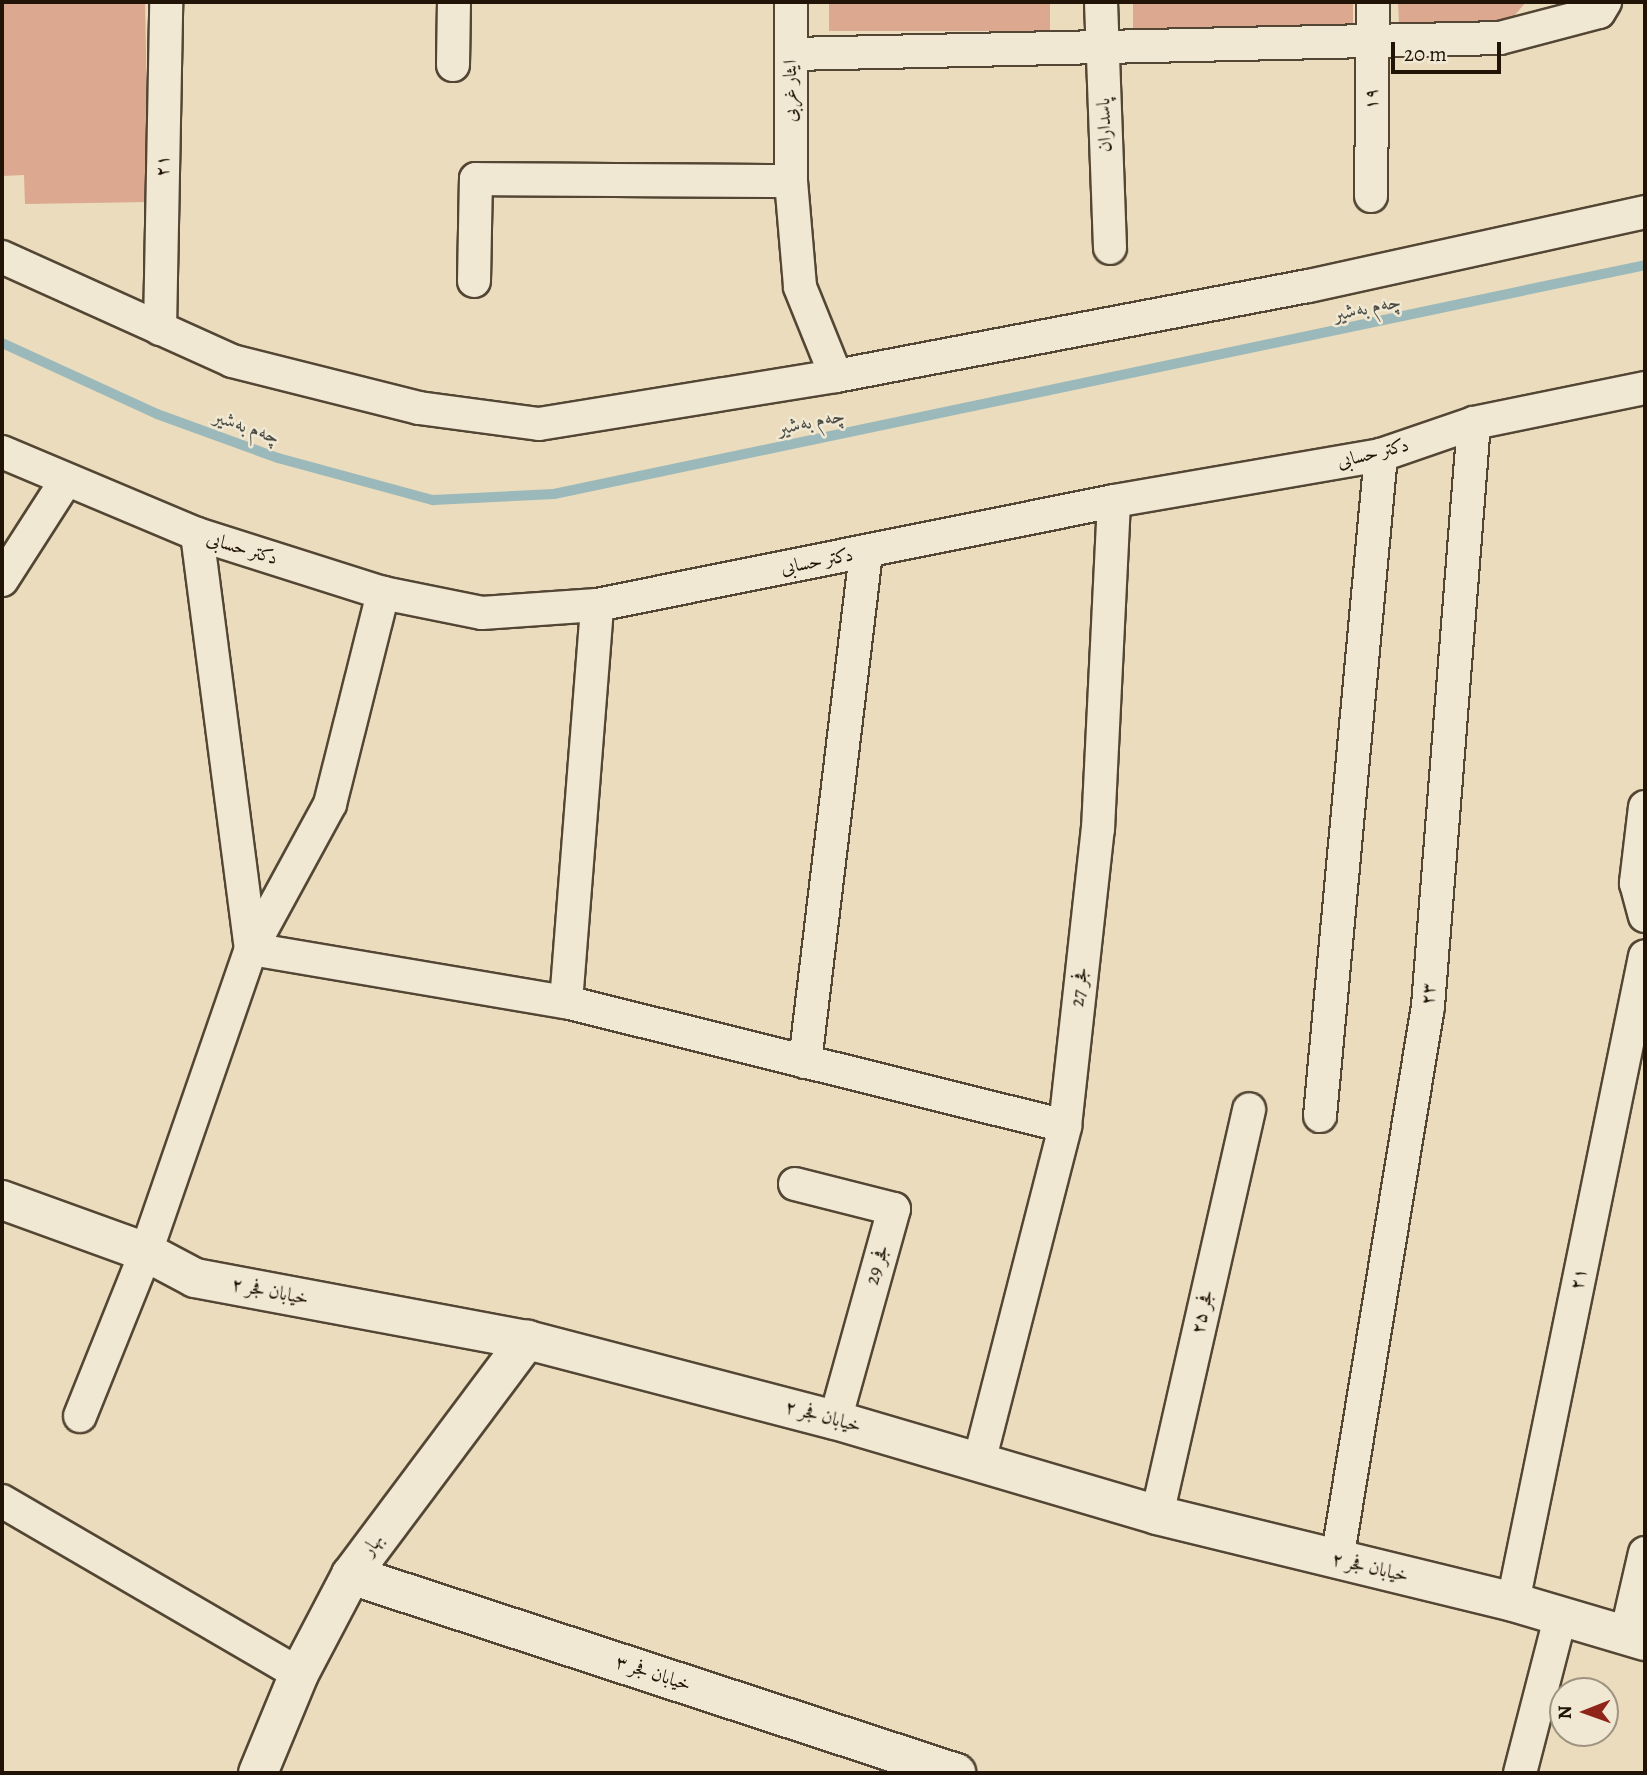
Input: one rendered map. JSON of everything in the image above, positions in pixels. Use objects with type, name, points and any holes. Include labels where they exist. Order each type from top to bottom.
[{"type":"street","name":"۲۱","points":[[160,329],[166,2]]},
{"type":"street","points":[[453,65],[454,2]]},
{"type":"street","name":"ایثار غربی","points":[[791,2],[791,181],[800,287],[836,376]]},
{"type":"street","name":"پاسداران","points":[[1101,2],[1110,248]]},
{"type":"street","name":"۱۹","points":[[1371,196],[1373,2]]},
{"type":"street","points":[[792,54],[1500,38],[1599,12],[1605,2]]},
{"type":"street","points":[[474,281],[476,178],[791,181]]},
{"type":"street","points":[[2,257],[232,362],[419,408],[538,424],[836,376],[1309,286],[1645,212]]},
{"type":"street","name":"دکتر حسابی","points":[[2,452],[65,482],[197,534],[383,593],[482,613],[597,605],[1114,501],[1381,455],[1474,423],[1645,388]]},
{"type":"street","name":"۲۳","points":[[1337,1560],[1428,1006],[1474,423]]},
{"type":"street","points":[[1320,1116],[1381,455]]},
{"type":"street","points":[[2,580],[65,482]]},
{"type":"street","name":"فجر 27","points":[[979,1462],[1065,1126],[1098,829],[1114,501]]},
{"type":"street","points":[[197,534],[251,949]]},
{"type":"street","points":[[806,1062],[866,553]]},
{"type":"street","points":[[80,1416],[146,1252],[251,949],[330,804],[383,593]]},
{"type":"street","points":[[566,1002],[597,605]]},
{"type":"street","points":[[1645,807],[1636,883],[1645,916]]},
{"type":"street","points":[[251,949],[566,1002],[1065,1126]]},
{"type":"street","name":"۲۱","points":[[1513,1602],[1645,957]]},
{"type":"street","name":"فجر ۲۵","points":[[1157,1515],[1249,1109]]},
{"type":"street","name":"فجر 29","points":[[795,1184],[894,1209],[835,1420]]},
{"type":"street","name":"خیابان فجر ۲","points":[[2,1200],[146,1252],[195,1278],[527,1340],[835,1420],[1157,1515],[1513,1602],[1635,1638]]},
{"type":"street","name":"بهار","points":[[258,1773],[299,1674],[351,1575],[527,1340]]},
{"type":"street","points":[[2,1501],[299,1674]]},
{"type":"street","points":[[1635,1638],[1645,1553]]},
{"type":"street","name":"خیابان فجر ۳","points":[[351,1575],[956,1773]]},
{"type":"street","points":[[1520,1773],[1561,1615]]},
{"type":"building","points":[[2,2],[145,2],[149,202],[25,204],[24,175],[2,176]]},
{"type":"building","points":[[829,2],[1050,2],[1050,31],[829,31]]},
{"type":"building","points":[[1133,2],[1353,2],[1353,28],[1133,28]]},
{"type":"building","points":[[1398,2],[1526,2],[1508,23],[1399,25]]},
{"type":"waterway","name":"چەم بەشیر","points":[[2,343],[157,414],[278,458],[433,500],[554,494],[1645,265]]}]
